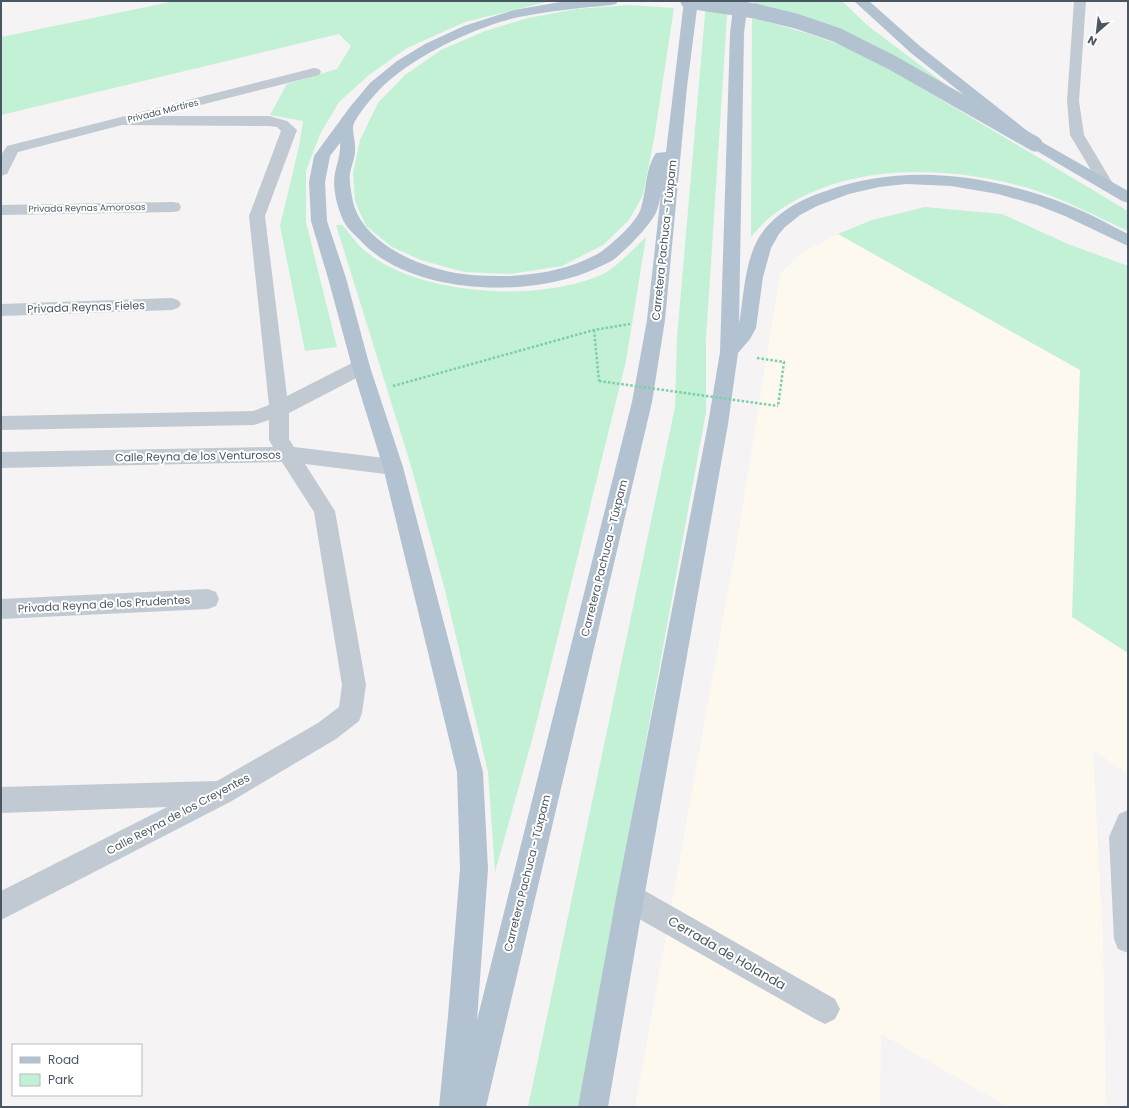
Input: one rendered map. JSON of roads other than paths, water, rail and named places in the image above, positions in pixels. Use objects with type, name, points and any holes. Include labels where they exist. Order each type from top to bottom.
[{"type":"main road","points":[[454,1107],[463,1016],[474,869],[470,772],[394,467],[361,367],[337,278],[319,221],[317,182],[322,156],[345,126],[355,110],[375,86],[402,64],[430,47],[469,29],[514,14],[565,5],[612,1]]},
{"type":"main road","points":[[688,1],[756,11],[796,21],[837,35],[891,62],[1128,198]]},
{"type":"main road","name":"Carretera Pachuca - Túxpam","points":[[471,1107],[642,402],[656,320],[675,134],[692,1]]},
{"type":"main road","points":[[593,1107],[630,898],[718,424],[729,352],[737,33],[741,1]]},
{"type":"main road","points":[[861,1],[916,50],[1035,144]]},
{"type":"main road","points":[[345,126],[348,150],[342,175],[344,199],[352,220],[371,242],[395,259],[426,270],[463,280],[499,282],[536,280],[573,272],[606,256],[632,233],[649,211],[658,162],[675,134]]},
{"type":"main road","points":[[729,352],[747,329],[755,270],[762,248],[773,230],[788,216],[806,205],[852,187],[885,181],[912,180],[979,186],[1019,194],[1063,209],[1128,241]]},
{"type":"street","name":"Privada Mártires","points":[[1,171],[12,149],[314,72]]},
{"type":"street","points":[[122,121],[269,121],[282,124],[289,130],[257,216],[279,409],[279,440],[288,454]]},
{"type":"street","name":"Privada Reynas Amorosas","points":[[1,210],[173,207]]},
{"type":"street","name":"Privada Reynas Fieles","points":[[1,310],[172,304]]},
{"type":"street","points":[[1,423],[254,418],[279,409],[361,367]]},
{"type":"street","name":"Calle Reyna de los Venturosos","points":[[1,460],[288,454],[394,467]]},
{"type":"street","name":"Calle Reyna de los Creyentes","points":[[1,906],[221,792],[328,732],[350,712],[354,685],[324,511],[288,454]]},
{"type":"street","name":"Privada Reyna de los Prudentes","points":[[1,608],[208,599]]},
{"type":"street","points":[[1,800],[221,792]]},
{"type":"street","points":[[1128,823],[1122,837],[1128,939]]},
{"type":"street","name":"Cerrada de Holanda","points":[[630,898],[825,1009]]},
{"type":"lane","points":[[1080,1],[1073,101],[1077,135],[1108,187]]}]
